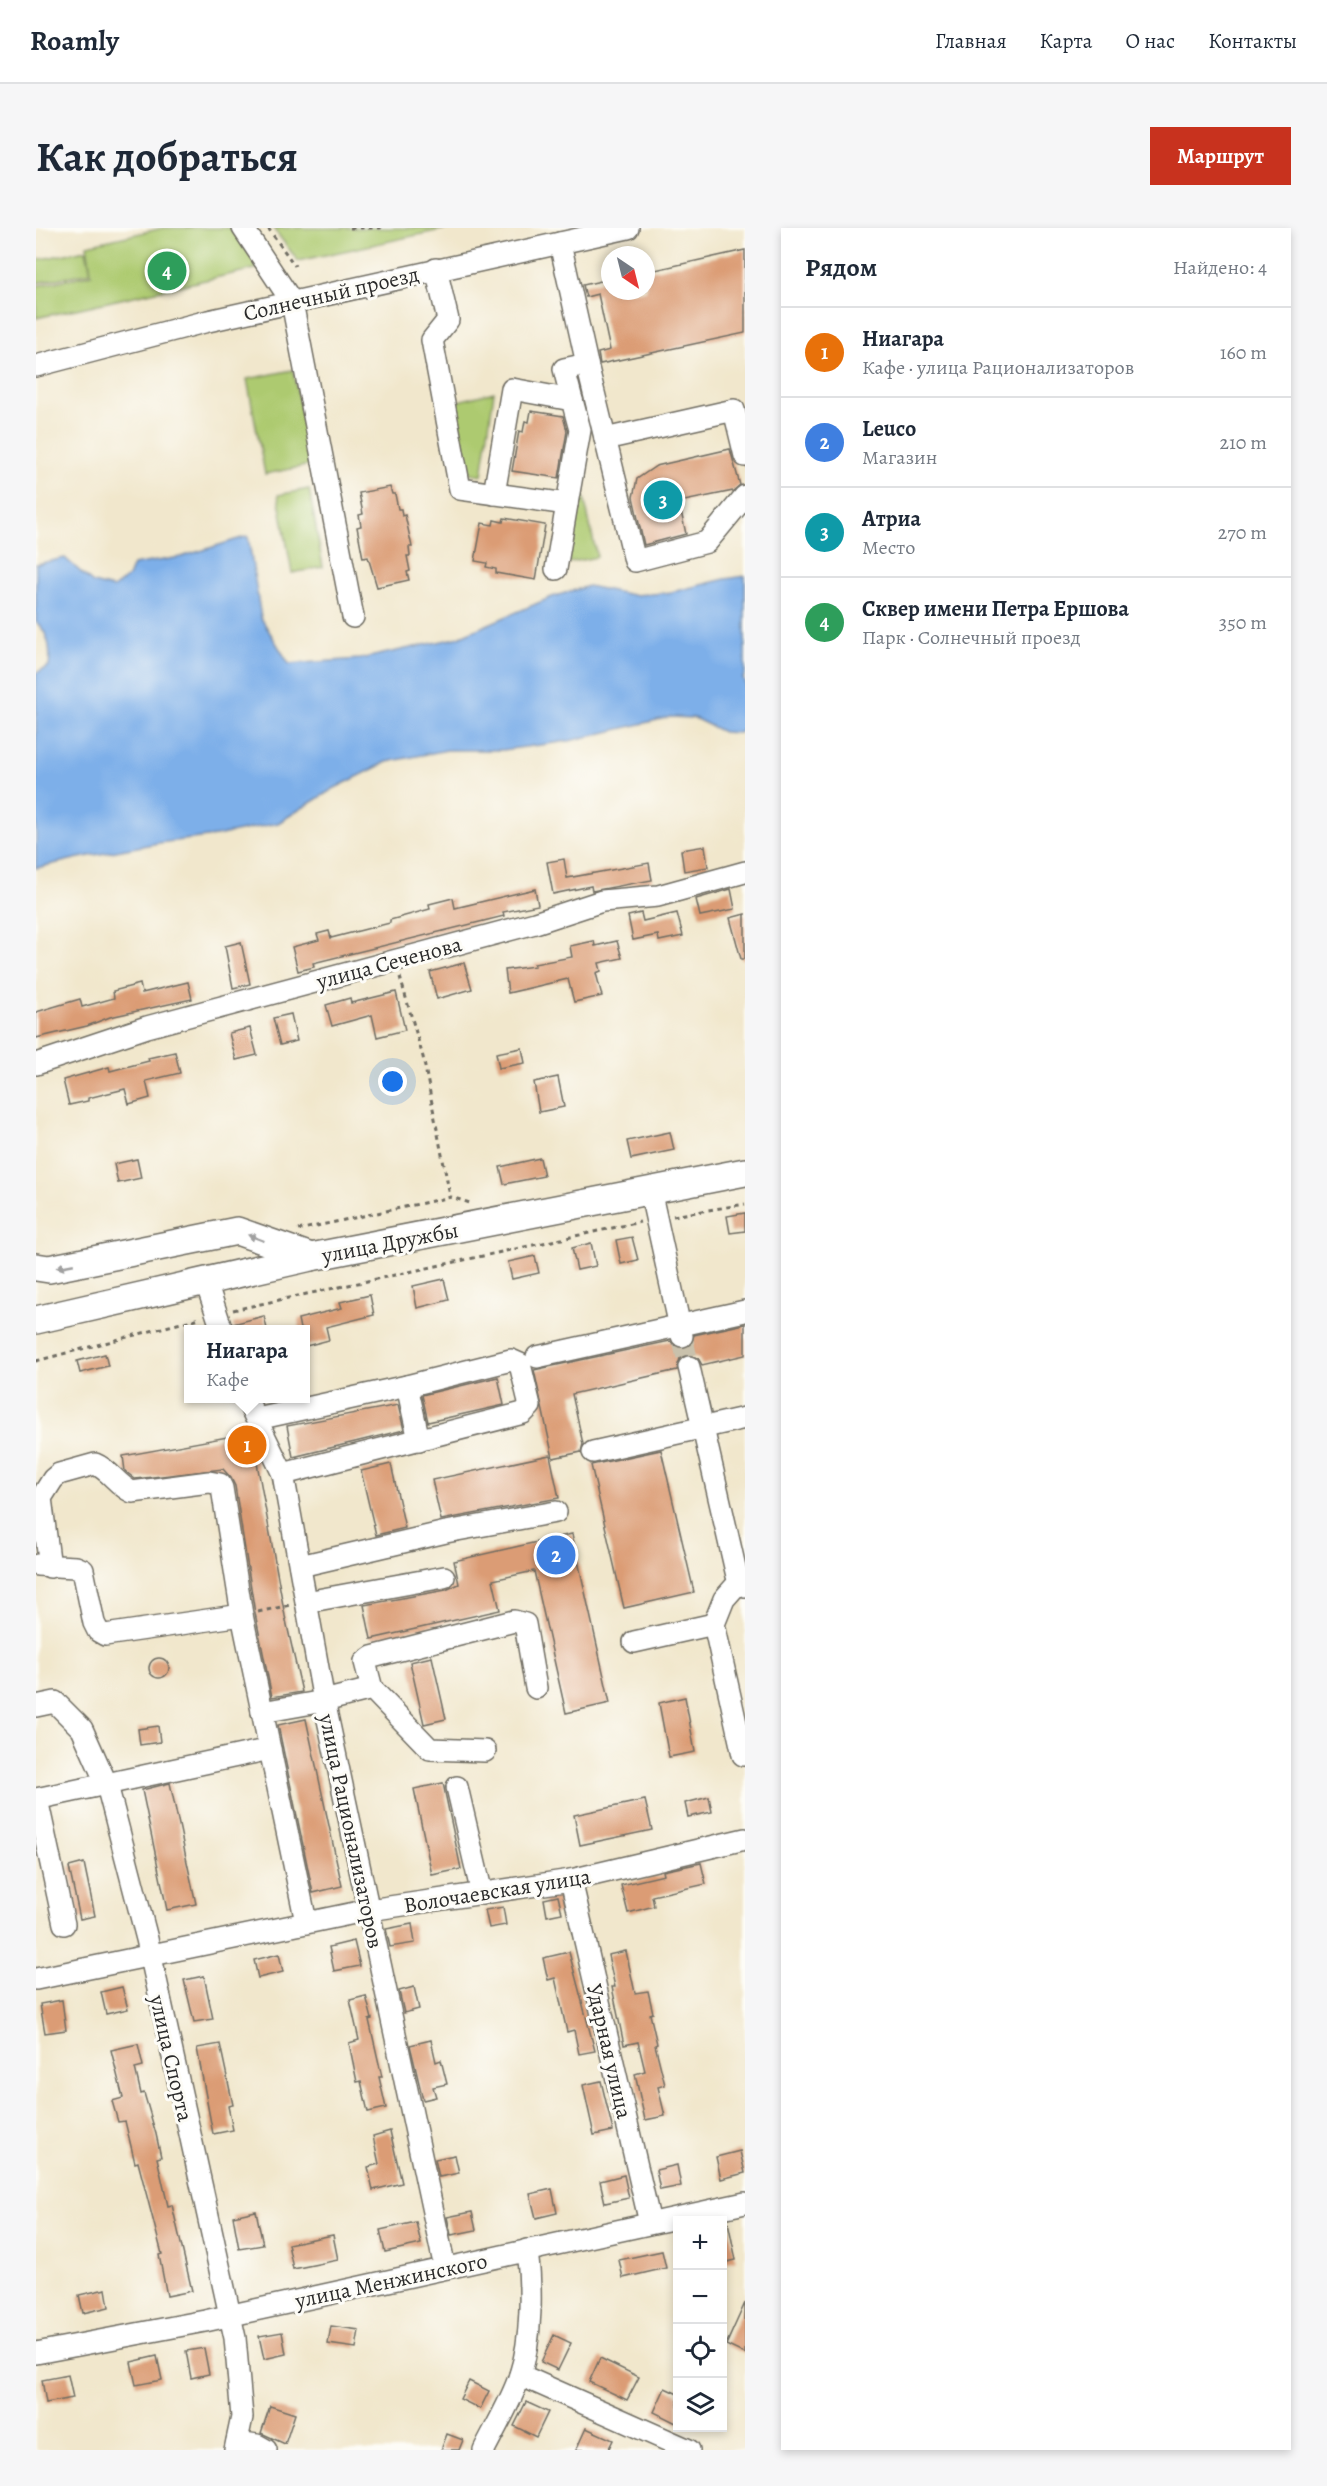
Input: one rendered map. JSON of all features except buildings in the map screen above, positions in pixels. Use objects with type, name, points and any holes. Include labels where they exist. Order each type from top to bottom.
[{"type":"main road","name":"улица Дружбы","points":[[36,1320],[311,1257],[745,1172]]},
{"type":"main road","points":[[36,1267],[49,1269],[237,1231],[311,1257]]},
{"type":"street","points":[[243,228],[292,302],[353,617]]},
{"type":"street","name":"Солнечный проезд","points":[[36,366],[208,321],[628,228]]},
{"type":"street","points":[[560,243],[635,561],[707,542],[745,496]]},
{"type":"street","points":[[436,269],[448,320],[432,340],[460,489],[567,504]]},
{"type":"street","points":[[556,569],[580,430],[564,369],[587,363]]},
{"type":"street","points":[[494,494],[512,389],[572,400]]},
{"type":"street","points":[[605,439],[734,410],[745,456]]},
{"type":"street","name":"улица Сеченова","points":[[36,1064],[147,1028],[535,923],[602,901],[658,896],[745,872]]},
{"type":"street","points":[[650,1190],[680,1331]]},
{"type":"street","points":[[206,1282],[219,1322]]},
{"type":"street","points":[[537,1357],[680,1331],[745,1311]]},
{"type":"street","points":[[257,1419],[515,1360],[520,1364],[530,1406],[523,1413],[282,1474]]},
{"type":"street","points":[[689,1367],[736,1576],[743,1584],[724,1599],[714,1624],[743,1755]]},
{"type":"street","points":[[407,1386],[419,1440]]},
{"type":"street","name":"улица Рационализаторов","points":[[249,1403],[282,1474],[324,1701],[445,2268]]},
{"type":"street","points":[[593,1452],[745,1418]]},
{"type":"street","points":[[242,1615],[105,1635],[98,1631],[94,1623],[83,1570],[76,1567],[43,1566],[42,1482],[59,1474],[94,1464],[101,1467],[122,1487],[132,1492],[209,1482],[220,1484],[242,1615],[306,1922]]},
{"type":"street","points":[[300,1566],[446,1532],[556,1512]]},
{"type":"street","points":[[306,1602],[444,1577]]},
{"type":"street","points":[[485,1751],[430,1749],[372,1689],[365,1662],[372,1657],[514,1621],[525,1624],[536,1688]]},
{"type":"street","points":[[634,1642],[714,1624]]},
{"type":"street","points":[[262,1712],[324,1701],[372,1689]]},
{"type":"street","name":"улица Спорта","points":[[36,1706],[55,1702],[82,1730],[106,1785],[150,1955],[230,2315],[240,2379],[242,2417],[236,2446]]},
{"type":"street","points":[[64,1924],[43,1859],[37,1799],[270,1749]]},
{"type":"street","points":[[457,1787],[482,1894]]},
{"type":"street","name":"Волочаевская улица","points":[[36,1979],[369,1910],[571,1880],[745,1839]]},
{"type":"street","name":"Ударная улица","points":[[571,1880],[650,2223]]},
{"type":"street","name":"улица Менжинского","points":[[36,2353],[205,2322],[745,2203]]},
{"type":"street","points":[[484,2450],[520,2375],[528,2329],[530,2276],[527,2250]]},
{"type":"street","points":[[520,2375],[689,2450]]},
{"type":"street","points":[[236,2446],[257,2445],[267,2450]]},
{"type":"path","points":[[268,228],[295,266]]},
{"type":"path","points":[[350,228],[382,228]]},
{"type":"path","points":[[396,961],[423,1057],[451,1197]]},
{"type":"path","points":[[219,1322],[655,1219],[745,1204]]},
{"type":"path","points":[[36,1361],[184,1329]]},
{"type":"path","points":[[242,1615],[306,1602]]},
{"type":"green space","points":[[163,228],[231,228],[259,268],[36,318],[36,286],[92,274],[87,245]]},
{"type":"green space","points":[[273,228],[450,228],[298,261]]},
{"type":"green space","points":[[86,250],[91,272],[36,283],[36,260]]},
{"type":"green space","points":[[293,370],[311,465],[265,474],[247,379]]},
{"type":"green space","points":[[494,392],[482,475],[470,473],[454,402]]},
{"type":"green space","points":[[578,470],[597,557],[562,564]]},
{"type":"green space","points":[[309,489],[323,567],[292,573],[278,495]]},
{"type":"water","points":[[248,536],[261,618],[289,664],[360,659],[456,638],[552,597],[588,586],[632,595],[668,593],[745,576],[745,673],[743,678],[745,728],[739,733],[723,732],[694,718],[670,717],[569,741],[503,750],[447,750],[387,762],[333,789],[278,823],[216,836],[158,843],[36,868],[36,673],[49,666],[50,654],[44,631],[36,622],[36,564],[65,558],[93,583],[113,588],[128,577],[133,565],[181,557]]},
{"type":"tunnel","points":[[682,1336],[689,1367]]},
{"type":"place","name":"Сквер имени Петра Ершова","points":[[167,271]]},
{"type":"place","name":"Атриа","points":[[663,500]]},
{"type":"place","name":"Ниагара","points":[[247,1445]]},
{"type":"place","name":"Leuco","points":[[556,1555]]}]
